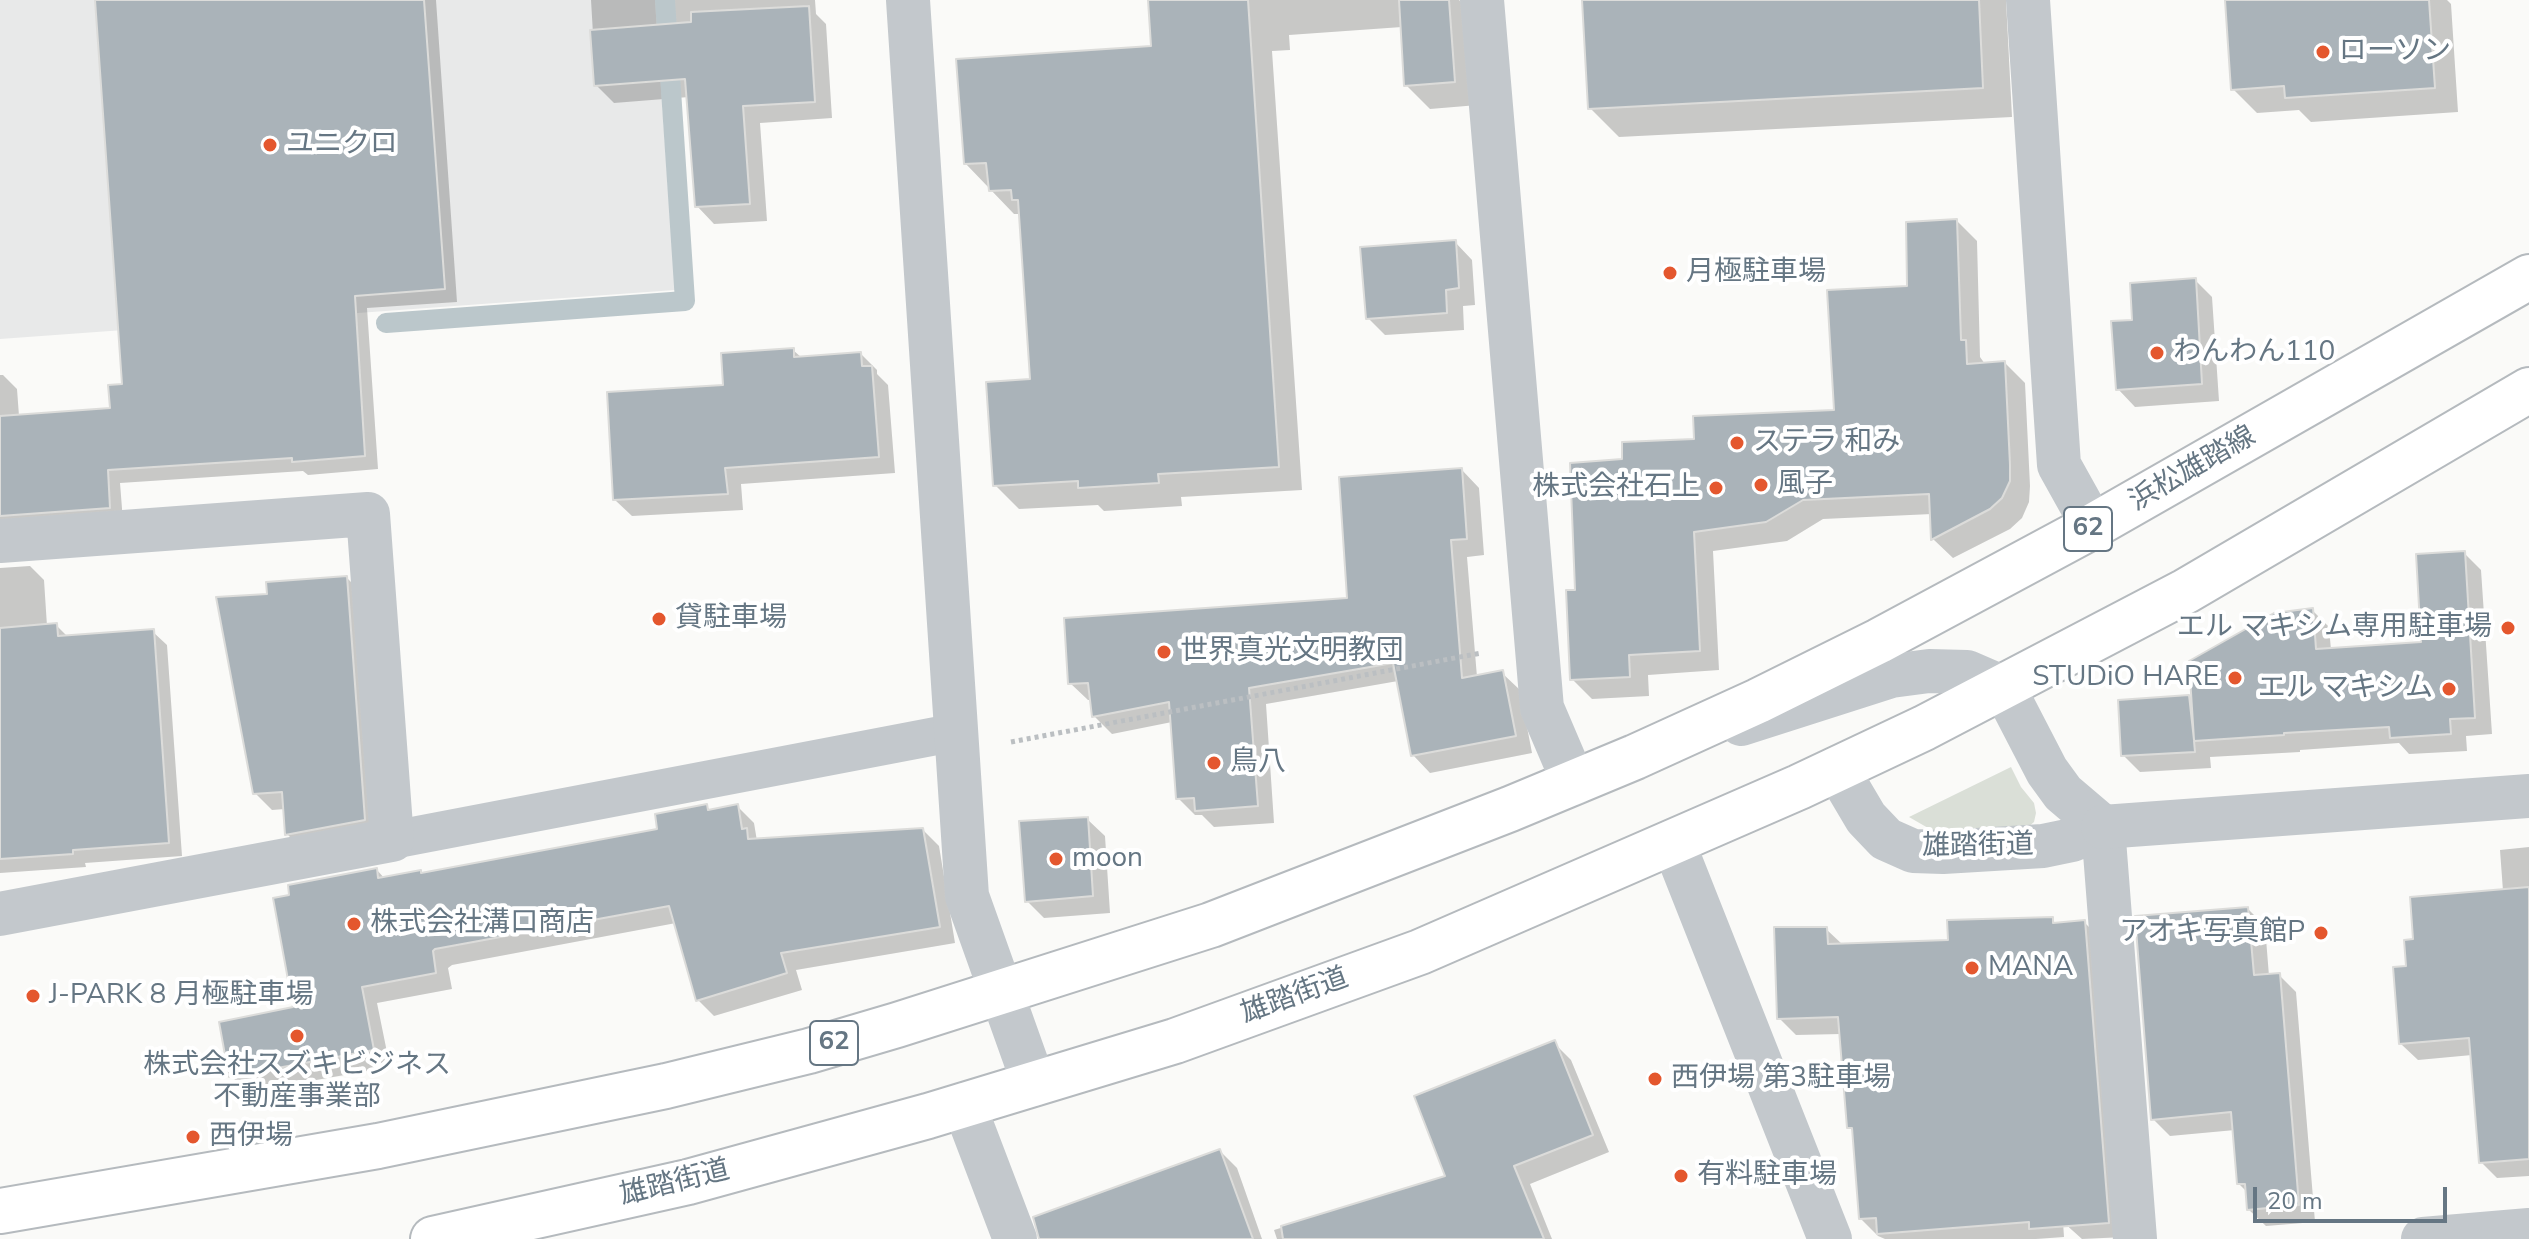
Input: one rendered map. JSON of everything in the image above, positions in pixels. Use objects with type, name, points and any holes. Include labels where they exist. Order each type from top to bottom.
[{"type":"main road","name":"浜松雄踏線","points":[[1635,757],[1866,647],[2093,526],[2529,277]]},
{"type":"main road","points":[[1837,769],[2004,688],[2186,591],[2529,390]]},
{"type":"main road","name":"62","points":[[0,1211],[363,1149],[522,1118],[809,1051],[1211,925],[1635,757]]},
{"type":"main road","name":"雄踏街道","points":[[453,1237],[688,1182],[835,1143],[1175,1041],[1420,952],[1837,769]]},
{"type":"street","points":[[908,0],[967,896],[1034,1084]]},
{"type":"street","points":[[1482,0],[1542,708],[1574,783]]},
{"type":"street","points":[[2028,0],[2059,465],[2093,526]]},
{"type":"street","points":[[0,541],[368,514],[392,840],[0,914]]},
{"type":"street","points":[[1635,757],[1891,676],[1929,671],[1967,672],[2004,688],[2047,771],[2063,793],[2103,827],[2135,1239]]},
{"type":"street","name":"雄踏街道","points":[[1837,769],[1866,818],[1886,839],[1913,851],[2043,846],[2072,840],[2103,827],[2529,796]]},
{"type":"street","points":[[1673,842],[1830,1239]]},
{"type":"street","points":[[964,1105],[1015,1239]]},
{"type":"street","points":[[2423,1239],[2529,1230]]},
{"type":"lane","points":[[392,840],[957,742]]},
{"type":"path","points":[[957,742],[1537,642]]},
{"type":"shaded area","points":[[0,0],[655,0],[675,290],[0,339]]},
{"type":"shaded area","points":[[2011,767],[2034,803],[2034,822],[2027,828],[1935,832],[1909,817]]},
{"type":"building","name":"ユニクロ","points":[[95,0],[424,0],[445,289],[355,296],[365,456],[108,470],[110,508],[0,516],[0,416],[110,408],[108,385],[122,384]]},
{"type":"building","points":[[1148,0],[1248,0],[1279,467],[1158,474],[1159,483],[1078,488],[1078,481],[993,486],[986,382],[1030,379],[1018,200],[1012,200],[1011,190],[989,191],[986,163],[964,164],[956,59],[1151,46]]},
{"type":"building","points":[[1399,0],[1449,0],[1455,82],[1404,86]]},
{"type":"building","points":[[1582,0],[1979,0],[1983,88],[1588,109]]},
{"type":"building","name":"ローソン","points":[[2225,0],[2429,0],[2435,88],[2285,98],[2284,86],[2231,90]]},
{"type":"building","points":[[809,6],[815,102],[743,106],[750,204],[695,207],[685,79],[594,86],[590,30],[691,22],[691,12]]},
{"type":"building","points":[[1957,219],[1961,340],[1966,340],[1967,364],[2005,361],[2010,481],[2002,498],[1990,509],[1931,540],[1929,494],[1803,500],[1766,522],[1694,532],[1700,651],[1629,655],[1630,677],[1570,680],[1566,590],[1575,590],[1570,463],[1622,459],[1622,442],[1694,439],[1693,416],[1834,410],[1827,290],[1907,286],[1906,222]]},
{"type":"building","points":[[1456,240],[1459,288],[1446,290],[1447,313],[1366,319],[1360,247]]},
{"type":"building","name":"わんわん110","points":[[2196,278],[2202,384],[2116,390],[2111,321],[2132,320],[2130,283]]},
{"type":"building","points":[[794,348],[794,357],[861,352],[862,366],[872,366],[879,457],[725,468],[728,494],[613,500],[607,392],[723,385],[721,353]]},
{"type":"building","points":[[1462,468],[1467,539],[1451,540],[1462,678],[1503,670],[1516,736],[1411,756],[1393,663],[1249,688],[1258,806],[1195,811],[1194,798],[1176,799],[1169,702],[1092,717],[1088,683],[1068,684],[1064,618],[1347,598],[1339,477]]},
{"type":"building","points":[[2465,551],[2475,718],[2450,719],[2451,734],[2390,738],[2389,727],[2284,733],[2194,741],[2195,752],[2121,756],[2118,700],[2189,695],[2194,740],[2189,661],[2274,613],[2313,608],[2316,649],[2421,642],[2416,554]]},
{"type":"building","points":[[347,576],[365,820],[285,835],[282,792],[253,794],[216,597],[267,594],[266,582]]},
{"type":"building","points":[[57,623],[58,636],[154,629],[169,843],[0,859],[0,628]]},
{"type":"building","points":[[707,804],[708,810],[738,804],[742,829],[747,828],[748,839],[923,828],[940,927],[781,953],[787,973],[696,1001],[669,906],[435,949],[436,973],[362,987],[374,1050],[229,1077],[219,1022],[293,1007],[273,898],[289,895],[288,885],[377,868],[378,878],[421,870],[421,873],[657,829],[655,814]]},
{"type":"building","name":"moon","points":[[1088,817],[1093,896],[1025,902],[1019,821]]},
{"type":"building","points":[[2529,887],[2529,1159],[2479,1163],[2469,1038],[2399,1044],[2393,967],[2406,966],[2404,940],[2413,939],[2410,897]]},
{"type":"building","points":[[2248,907],[2254,975],[2280,973],[2299,1205],[2247,1210],[2245,1184],[2237,1184],[2231,1112],[2151,1120],[2135,916]]},
{"type":"building","points":[[2053,917],[2053,923],[2085,920],[2109,1223],[2029,1229],[2029,1222],[1877,1234],[1876,1218],[1859,1219],[1852,1128],[1847,1128],[1838,1017],[1777,1019],[1774,927],[1827,927],[1828,944],[1948,940],[1947,920]]},
{"type":"building","points":[[1555,1040],[1593,1135],[1514,1166],[1544,1239],[1283,1239],[1281,1226],[1445,1176],[1414,1096]]},
{"type":"building","points":[[1220,1149],[1253,1239],[1039,1239],[1033,1217]]},
{"type":"waterway","points":[[386,323],[685,301],[665,0]]},
{"type":"place","name":"ローソン","points":[[2323,52]]},
{"type":"place","name":"ユニクロ","points":[[270,145]]},
{"type":"place","name":"月極駐車場","points":[[1670,273]]},
{"type":"place","name":"わんわん110","points":[[2157,353]]},
{"type":"place","name":"ステラ 和み","points":[[1737,443]]},
{"type":"place","name":"風子","points":[[1761,485]]},
{"type":"place","name":"株式会社石上","points":[[1716,488]]},
{"type":"place","name":"貸駐車場","points":[[659,619]]},
{"type":"place","name":"エル マキシム専用駐車場","points":[[2508,628]]},
{"type":"place","name":"世界真光文明教団","points":[[1164,652]]},
{"type":"place","name":"STUDiO HARE","points":[[2235,678]]},
{"type":"place","name":"エル マキシム","points":[[2449,689]]},
{"type":"place","name":"鳥八","points":[[1214,763]]},
{"type":"place","name":"moon","points":[[1056,859]]},
{"type":"place","name":"株式会社溝口商店","points":[[354,924]]},
{"type":"place","name":"アオキ写真館P","points":[[2321,933]]},
{"type":"place","name":"MANA","points":[[1972,968]]},
{"type":"place","name":"J-PARK 8 月極駐車場","points":[[33,996]]},
{"type":"place","name":"株式会社スズキビジネス 不動産事業部","points":[[297,1036]]},
{"type":"place","name":"西伊場 第3駐車場","points":[[1655,1079]]},
{"type":"place","name":"西伊場","points":[[193,1137]]},
{"type":"place","name":"有料駐車場","points":[[1681,1176]]}]
